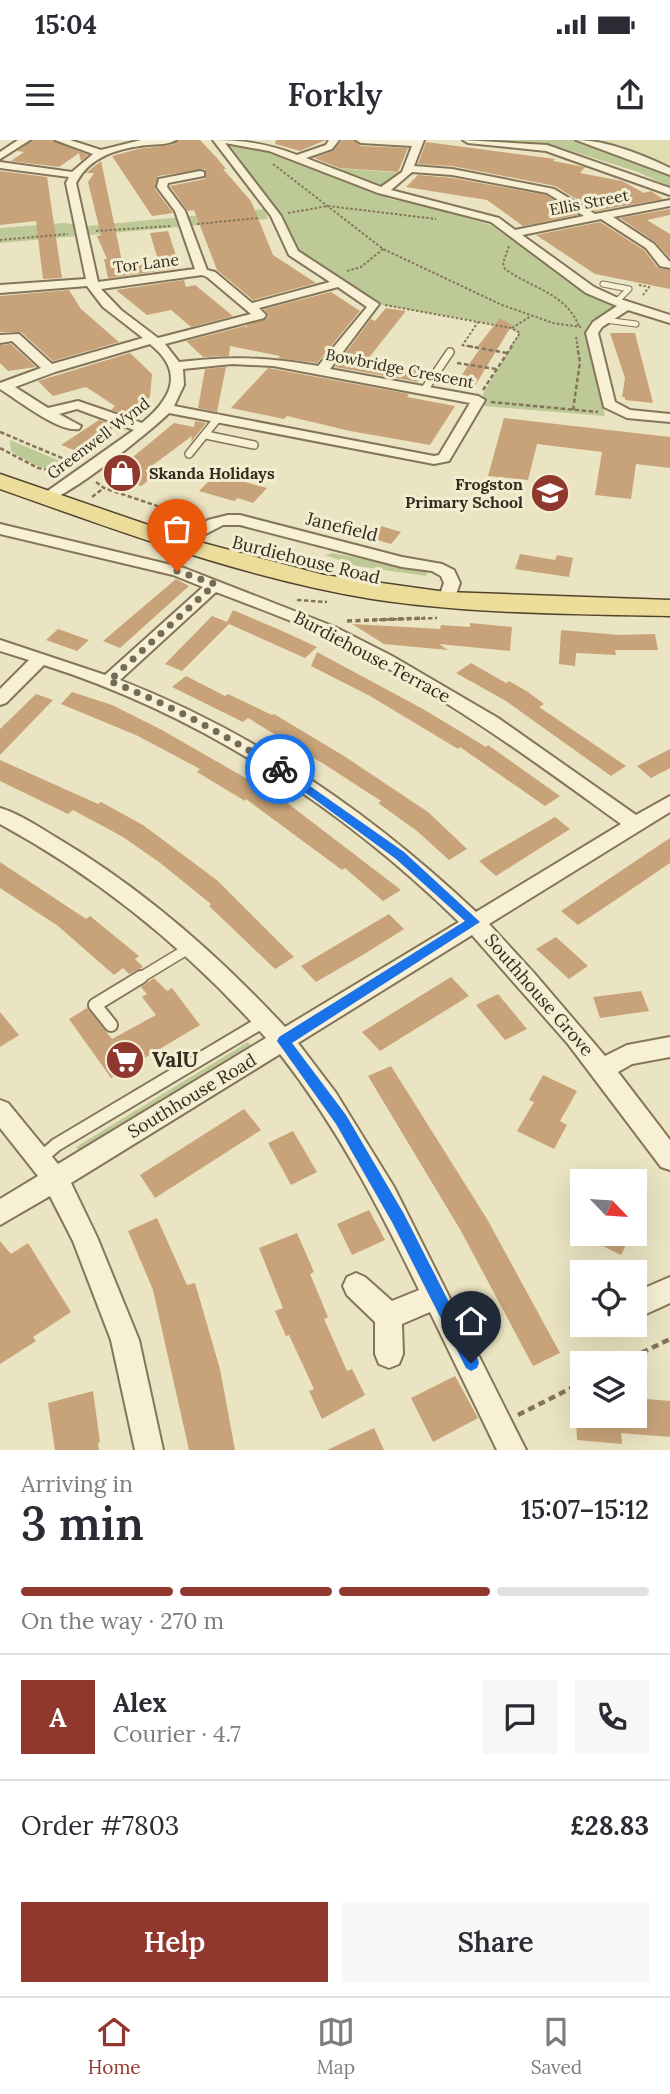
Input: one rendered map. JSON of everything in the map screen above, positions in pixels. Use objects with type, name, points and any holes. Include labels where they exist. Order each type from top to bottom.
[{"type":"main road","name":"Burdiehouse Road","points":[[0,463],[154,536],[265,569],[445,603],[670,608]]},
{"type":"main road","name":"Burdiehouse Road","points":[[6,484],[56,491],[205,528],[445,603]]},
{"type":"street","points":[[0,156],[25,140]]},
{"type":"street","points":[[60,140],[100,153]]},
{"type":"street","points":[[171,140],[137,144],[100,153],[74,175],[71,183],[92,284],[103,300],[153,341],[176,366]]},
{"type":"street","points":[[218,140],[276,216],[293,253],[373,304],[321,371]]},
{"type":"street","points":[[226,140],[252,144],[298,158],[382,191],[482,216],[509,230],[578,282],[621,304],[670,319]]},
{"type":"street","points":[[298,158],[329,147],[334,140]]},
{"type":"street","points":[[360,140],[419,142],[409,169],[401,180],[382,191]]},
{"type":"street","points":[[468,140],[547,148],[670,192]]},
{"type":"street","points":[[581,140],[652,163],[670,172]]},
{"type":"street","points":[[0,165],[74,175]]},
{"type":"street","points":[[409,169],[465,174],[550,191],[650,246],[664,264],[670,265]]},
{"type":"street","points":[[74,426],[47,413],[5,386],[50,369],[260,315],[211,274],[202,272],[186,225],[162,187],[163,181],[200,174]]},
{"type":"street","name":"Ellis Street","points":[[509,230],[670,203]]},
{"type":"street","name":"Tor Lane","points":[[0,289],[92,284],[202,272]]},
{"type":"street","points":[[250,307],[333,280]]},
{"type":"street","points":[[621,304],[592,333],[609,404],[627,414],[670,418]]},
{"type":"street","points":[[0,339],[15,337],[50,369]]},
{"type":"street","name":"Bowbridge Crescent","points":[[166,408],[434,460],[444,458],[477,399],[256,360],[214,361],[176,366]]},
{"type":"street","name":"Greenwell Wynd","points":[[56,491],[143,428],[166,408],[177,386],[176,366]]},
{"type":"street","points":[[47,413],[78,405],[99,415],[143,428]]},
{"type":"street","name":"Burdiehouse Terrace","points":[[0,529],[124,556],[215,584],[310,623],[386,660],[492,722],[635,824]]},
{"type":"street","points":[[109,681],[215,584]]},
{"type":"street","name":"Southhouse Grove","points":[[0,645],[109,681],[144,695],[209,728],[290,775],[400,855],[474,922],[603,1069],[670,1158]]},
{"type":"street","points":[[0,699],[40,659]]},
{"type":"street","name":"Southhouse Road","points":[[0,1213],[47,1170],[284,1041],[670,803]]},
{"type":"street","points":[[0,815],[88,865],[138,901],[191,947],[284,1041],[341,1120],[399,1219],[513,1450]]},
{"type":"street","name":"Southhouse Grove","points":[[603,1069],[627,1055],[670,1047]]},
{"type":"street","points":[[0,1110],[47,1170],[85,1237],[125,1340],[149,1450]]},
{"type":"street","points":[[356,1286],[388,1316],[389,1354]]},
{"type":"street","points":[[647,1301],[670,1290]]},
{"type":"street","points":[[388,1316],[436,1297]]},
{"type":"lane","points":[[604,284],[629,289],[621,304]]},
{"type":"lane","points":[[600,324],[636,324]]},
{"type":"lane","points":[[425,389],[444,360],[453,353]]},
{"type":"lane","points":[[188,454],[218,418]]},
{"type":"lane","points":[[206,435],[254,445]]},
{"type":"lane","points":[[111,1025],[95,1005],[191,947]]},
{"type":"lane","points":[[47,1170],[56,1145],[264,1020]]},
{"type":"path","points":[[252,144],[249,147],[383,249],[531,316],[579,327],[600,324]]},
{"type":"path","points":[[0,240],[276,216],[328,206],[438,220]]},
{"type":"path","points":[[509,230],[492,229],[508,243],[503,263],[505,270],[561,302],[571,310],[579,327],[576,338],[580,362],[573,410]]},
{"type":"path","points":[[333,280],[361,267],[383,249]]},
{"type":"path","points":[[373,304],[511,328],[520,333],[477,399],[594,412],[616,410]]},
{"type":"path","points":[[511,328],[531,316]]},
{"type":"path","points":[[453,353],[463,345],[478,322]]},
{"type":"path","points":[[463,345],[507,353]]},
{"type":"path","points":[[444,360],[496,369]]},
{"type":"path","points":[[0,432],[69,461],[81,454]]},
{"type":"path","points":[[0,447],[45,471],[65,470],[74,464],[101,473],[96,483],[104,488],[205,528]]},
{"type":"path","points":[[310,623],[445,603]]},
{"type":"path","points":[[646,1351],[670,1339]]},
{"type":"path","points":[[500,1423],[570,1388]]},
{"type":"shaded area","points":[[593,140],[670,140],[670,164],[667,163]]},
{"type":"green space","points":[[483,140],[575,140],[649,164],[670,174],[670,187],[638,172],[546,143]]},
{"type":"green space","points":[[228,143],[259,149],[390,199],[422,205],[491,225],[573,283],[615,306],[587,330],[605,416],[483,406],[483,394],[519,333],[505,326],[382,305],[298,252],[281,215]]},
{"type":"green space","points":[[333,168],[403,173],[395,182],[378,188],[330,170]]},
{"type":"green space","points":[[264,209],[268,219],[0,243],[0,228],[64,223],[88,226]]},
{"type":"green space","points":[[10,440],[67,464],[53,469],[39,466],[11,451]]},
{"type":"green space","points":[[333,553],[428,572],[426,576],[357,566],[325,555]]},
{"type":"green space","points":[[248,1042],[252,1047],[80,1153],[76,1147]]},
{"type":"building","points":[[32,140],[52,140],[88,155],[81,161],[79,153],[59,167],[11,161],[24,152],[17,151]]},
{"type":"building","points":[[178,140],[200,140],[251,201],[273,255],[316,283],[253,300],[217,270],[194,210],[188,211],[170,186],[205,179],[205,169],[158,176],[155,189],[173,213],[152,216],[112,156],[170,145]]},
{"type":"building","points":[[276,140],[326,140],[300,151],[275,144]]},
{"type":"building","points":[[342,140],[354,140],[361,146],[408,148],[398,172],[339,168],[314,158],[333,151]]},
{"type":"building","points":[[426,142],[555,159],[553,161],[585,167],[580,173],[622,181],[644,193],[651,191],[663,199],[596,211],[555,186],[452,166],[418,164]]},
{"type":"building","points":[[101,161],[123,266],[159,263],[150,233],[168,231],[180,268],[108,278],[104,259],[107,259],[97,236],[101,235],[88,182],[94,173],[86,173]]},
{"type":"building","points":[[0,171],[47,177],[62,278],[43,279],[36,221],[0,225]]},
{"type":"building","points":[[418,175],[452,178],[546,195],[577,215],[523,226],[487,200],[406,187]]},
{"type":"building","points":[[670,209],[670,215],[647,220],[670,234],[670,258],[655,242],[620,218]]},
{"type":"building","points":[[600,222],[644,250],[658,268],[670,270],[670,289],[595,274],[536,235]]},
{"type":"building","points":[[184,280],[186,287],[195,285],[233,316],[191,327],[171,310],[147,315],[116,290]]},
{"type":"building","points":[[69,290],[81,309],[119,342],[53,361],[21,332],[0,332],[0,296]]},
{"type":"building","points":[[331,292],[360,311],[317,363],[278,358],[280,356],[230,346],[229,356],[203,357],[186,341],[245,326],[248,329],[246,325],[266,319],[269,315],[264,309]]},
{"type":"building","points":[[386,308],[406,311],[367,360],[426,371],[418,382],[335,367],[371,319],[375,321]]},
{"type":"building","points":[[500,318],[512,325],[473,389],[454,386],[481,347],[478,346]]},
{"type":"building","points":[[610,333],[635,333],[653,403],[625,400],[625,397],[622,397],[625,378]]},
{"type":"building","points":[[11,344],[36,367],[8,371],[0,363],[0,345]]},
{"type":"building","points":[[130,353],[152,374],[150,397],[130,416],[111,410],[115,406],[86,387],[53,396],[38,381]]},
{"type":"building","points":[[226,367],[217,412],[198,408],[205,369]]},
{"type":"building","points":[[268,368],[409,394],[407,397],[455,406],[430,445],[350,431],[287,416],[284,419],[231,408]]},
{"type":"building","points":[[504,418],[670,437],[670,468],[636,464],[631,499],[595,495],[602,452],[537,444],[528,480],[488,476]]},
{"type":"building","points":[[99,420],[116,426],[79,452],[61,445]]},
{"type":"building","points":[[195,421],[206,423],[191,442],[192,436],[145,471],[156,475],[141,486],[111,475],[174,423],[194,427]]},
{"type":"building","points":[[216,474],[267,488],[253,503],[238,498],[234,501],[199,491]]},
{"type":"building","points":[[381,526],[401,532],[391,544],[370,538]]},
{"type":"building","points":[[520,554],[555,560],[557,555],[573,558],[569,577],[515,569]]},
{"type":"building","points":[[176,579],[189,586],[120,648],[103,641]]},
{"type":"building","points":[[233,610],[317,647],[305,658],[229,624],[182,671],[165,664],[212,616],[227,622]]},
{"type":"building","points":[[470,623],[512,627],[510,651],[439,644],[448,650],[384,644],[352,624],[440,629],[441,625],[470,627]]},
{"type":"building","points":[[58,629],[89,640],[77,651],[46,640]]},
{"type":"building","points":[[561,630],[619,635],[655,634],[658,650],[615,650],[616,655],[576,653],[575,666],[559,664]]},
{"type":"building","points":[[317,652],[423,709],[486,747],[488,745],[560,796],[545,806],[460,747],[458,749],[370,696],[311,666]]},
{"type":"building","points":[[471,663],[528,692],[544,704],[539,707],[626,766],[611,776],[506,701],[456,673]]},
{"type":"building","points":[[186,676],[225,696],[228,694],[274,714],[344,756],[428,812],[467,849],[449,860],[417,831],[378,803],[381,801],[327,766],[248,718],[243,722],[172,687]]},
{"type":"building","points":[[72,692],[112,705],[162,730],[282,799],[401,890],[383,901],[345,868],[342,870],[246,799],[245,801],[197,772],[200,769],[138,736],[61,704]]},
{"type":"building","points":[[36,694],[53,700],[0,755],[0,729]]},
{"type":"building","points":[[670,749],[670,768],[651,778],[637,766]]},
{"type":"building","points":[[0,760],[98,804],[101,802],[143,825],[218,881],[294,957],[275,969],[209,906],[211,904],[123,837],[73,810],[68,814],[0,781]]},
{"type":"building","points":[[555,817],[570,829],[496,876],[479,861]]},
{"type":"building","points":[[670,838],[670,863],[620,897],[578,925],[561,911]]},
{"type":"building","points":[[0,862],[86,919],[90,916],[139,956],[135,959],[143,967],[129,974],[123,968],[114,975],[58,926],[0,888]]},
{"type":"building","points":[[389,914],[404,929],[366,953],[316,982],[301,966]]},
{"type":"building","points":[[556,937],[588,966],[569,979],[536,949]]},
{"type":"building","points":[[451,977],[469,996],[380,1051],[362,1032]]},
{"type":"building","points":[[154,978],[167,991],[172,988],[200,1025],[111,1078],[69,1019],[87,1008],[112,1039],[156,1015],[142,997],[147,994],[141,987]]},
{"type":"building","points":[[641,991],[649,1011],[600,1018],[593,997]]},
{"type":"building","points":[[498,994],[527,1029],[505,1040],[476,1005]]},
{"type":"building","points":[[0,1012],[19,1035],[0,1047]]},
{"type":"building","points":[[391,1066],[487,1219],[560,1353],[533,1366],[461,1231],[368,1076]]},
{"type":"building","points":[[543,1075],[577,1091],[560,1121],[567,1125],[554,1149],[517,1131],[534,1102],[529,1100]]},
{"type":"building","points":[[244,1109],[261,1130],[155,1198],[140,1175]]},
{"type":"building","points":[[293,1131],[317,1172],[291,1185],[268,1143]]},
{"type":"building","points":[[369,1210],[385,1240],[352,1255],[337,1224]]},
{"type":"building","points":[[157,1218],[187,1285],[195,1283],[220,1369],[235,1450],[189,1450],[153,1290],[128,1231]]},
{"type":"building","points":[[297,1233],[314,1272],[310,1274],[328,1317],[324,1319],[347,1371],[352,1369],[365,1395],[322,1419],[309,1391],[314,1389],[275,1311],[283,1308],[259,1248]]},
{"type":"building","points":[[0,1241],[11,1254],[28,1243],[71,1312],[33,1337],[36,1341],[0,1364]]},
{"type":"building","points":[[603,1246],[625,1246],[621,1255]]},
{"type":"building","points":[[455,1376],[478,1418],[433,1442],[411,1398]]},
{"type":"building","points":[[93,1391],[99,1450],[55,1450],[48,1403]]},
{"type":"building","points":[[647,1399],[670,1401],[670,1437],[621,1433],[622,1444],[577,1440],[576,1428],[647,1428]]},
{"type":"building","points":[[374,1428],[384,1450],[327,1450]]},
{"type":"way so far","points":[[177,571],[215,584],[109,681],[144,695],[209,728],[280,769]]},
{"type":"place","name":"Skanda Holidays","points":[[122,473]]},
{"type":"place","name":"Frogston Primary School","points":[[550,493]]},
{"type":"place","name":"ValU","points":[[125,1060]]},
{"type":"route","points":[[280,769],[400,855],[474,922],[284,1041],[341,1120],[399,1219],[471,1363]]}]
